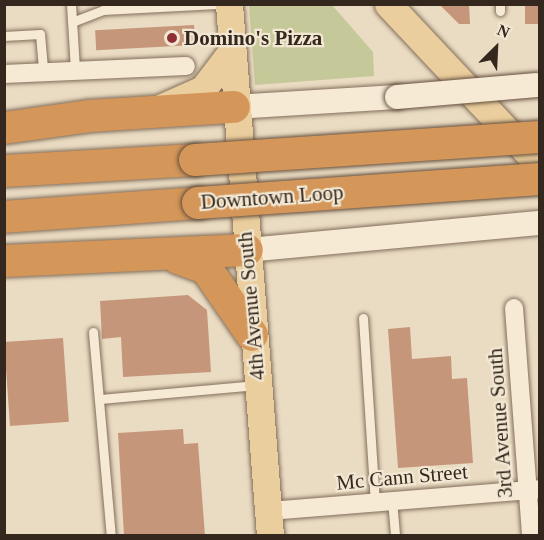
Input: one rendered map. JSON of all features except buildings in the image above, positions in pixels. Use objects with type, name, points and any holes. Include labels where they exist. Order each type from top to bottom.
[{"type":"highway","points":[[4,128],[141,112],[234,107]]},
{"type":"highway","name":"Downtown Loop","points":[[4,171],[540,137]]},
{"type":"highway","name":"Downtown Loop","points":[[4,217],[540,179]]},
{"type":"highway","points":[[4,261],[157,256],[247,250]]},
{"type":"highway","points":[[157,256],[206,268],[252,335]]},
{"type":"main road","name":"4th Avenue South","points":[[229,4],[234,107],[252,335],[270,523]]},
{"type":"main road","points":[[388,4],[540,166]]},
{"type":"main road","points":[[141,112],[203,89],[231,52]]},
{"type":"main road","points":[[234,107],[538,85]]},
{"type":"main road","points":[[247,250],[540,223]]},
{"type":"street","points":[[4,74],[186,66]]},
{"type":"street","name":"3rd Avenue South","points":[[514,308],[534,490],[531,536]]},
{"type":"street","name":"Mc Cann Street","points":[[270,523],[383,501],[534,490]]},
{"type":"lane","points":[[71,4],[75,70]]},
{"type":"lane","points":[[72,22],[103,10],[217,4]]},
{"type":"lane","points":[[4,36],[40,34],[43,72]]},
{"type":"lane","points":[[363,318],[383,501],[395,536]]},
{"type":"lane","points":[[93,332],[111,536]]},
{"type":"lane","points":[[99,399],[239,391],[258,385]]},
{"type":"green space","points":[[249,5],[332,5],[373,52],[374,76],[255,85]]},
{"type":"place","name":"Domino's Pizza","points":[[172,38]]}]
